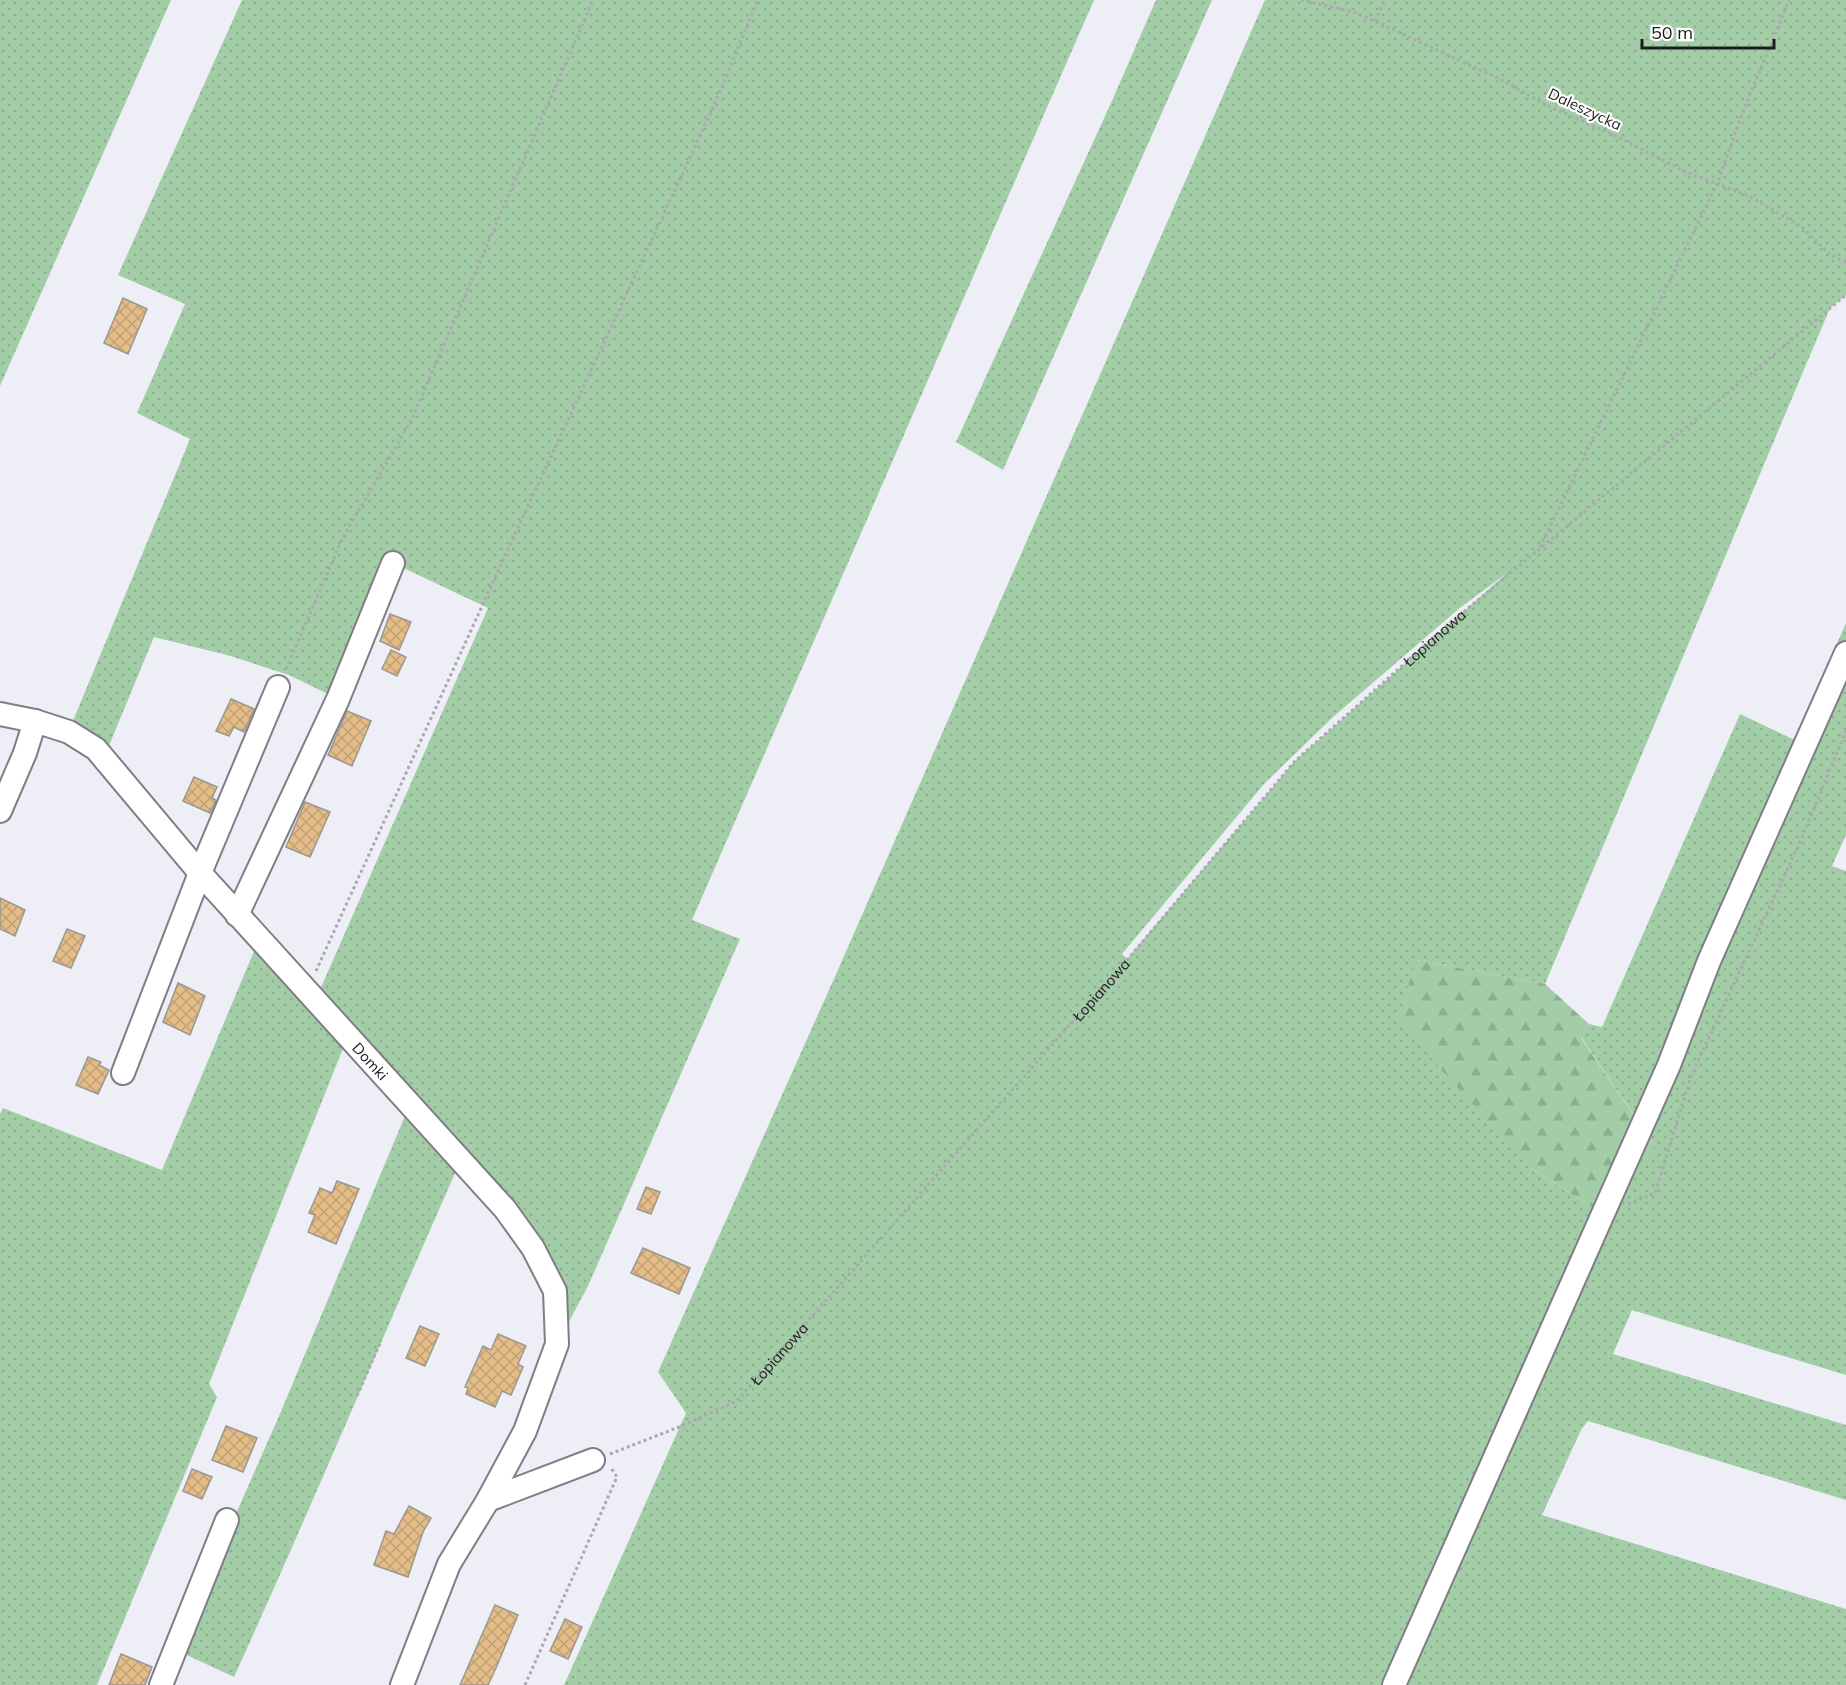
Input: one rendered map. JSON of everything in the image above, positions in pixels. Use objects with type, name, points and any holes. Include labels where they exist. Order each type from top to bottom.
[{"type":"street","points":[[237,915],[338,699],[393,563]]},
{"type":"street","points":[[1394,1685],[1669,1065],[1709,961],[1846,653]]},
{"type":"street","points":[[123,1073],[200,873],[278,687]]},
{"type":"street","name":"Domki","points":[[0,714],[35,721],[69,732],[96,748],[237,915],[505,1209],[533,1248],[555,1291],[557,1344],[525,1431],[488,1500]]},
{"type":"street","points":[[0,811],[25,753],[35,721]]},
{"type":"street","points":[[402,1685],[449,1564],[488,1500],[593,1460]]},
{"type":"street","points":[[161,1685],[226,1520]]},
{"type":"path","points":[[278,687],[343,537],[411,421],[593,0]]},
{"type":"path","points":[[307,992],[522,517],[712,110],[758,0]]},
{"type":"path","name":"Daleszycka","points":[[1301,0],[1357,13],[1500,79],[1546,105],[1616,136],[1688,173],[1749,196],[1802,227],[1830,255],[1846,262]]},
{"type":"path","points":[[1375,21],[1385,0]]},
{"type":"path","points":[[1539,550],[1717,184],[1742,114],[1789,0]]},
{"type":"path","name":"Łopianowa","points":[[593,1460],[680,1427],[737,1401],[1127,960],[1295,761],[1449,624],[1846,295]]},
{"type":"path","points":[[1601,1216],[1655,1192],[1691,1076],[1801,840],[1846,731]]},
{"type":"path","points":[[357,1396],[381,1341]]},
{"type":"path","points":[[525,1685],[617,1477],[611,1468],[593,1460]]},
{"type":"green space","points":[[0,0],[171,0],[0,386]]},
{"type":"green space","points":[[242,0],[1094,0],[692,920],[740,939],[588,1286],[557,1344],[555,1291],[460,1162],[234,1677],[176,1650],[279,1416],[405,1116],[344,1046],[209,1384],[217,1397],[97,1685],[0,1685],[0,1114],[3,1108],[162,1170],[255,949],[319,992],[488,608],[393,563],[338,699],[289,675],[227,655],[154,637],[108,748],[72,723],[190,439],[137,413],[185,304],[118,275]]},
{"type":"green space","points":[[1156,0],[1212,0],[1003,470],[956,442]]},
{"type":"green space","points":[[1265,0],[1846,0],[1846,295],[1830,308],[1545,984],[1416,960],[1532,1169],[1592,1207],[1656,1148],[1581,1037],[1589,1024],[1602,1027],[1740,714],[1795,740],[1846,623],[1846,835],[1832,866],[1846,871],[1846,1375],[1632,1310],[1613,1354],[1846,1425],[1846,1500],[1588,1421],[1581,1430],[1542,1515],[1846,1609],[1846,1685],[564,1685],[686,1413],[658,1372],[833,981]],"holes":[[[1506,574],[1295,761],[1127,959],[1122,954],[1264,784],[1333,717],[1461,607]]]},
{"type":"green space","points":[[1416,960],[1545,984],[1589,1024],[1581,1038],[1656,1148],[1592,1207],[1532,1169],[1397,1021]]},
{"type":"building","points":[[123,298],[147,309],[128,354],[104,343]]},
{"type":"building","points":[[390,614],[411,622],[399,650],[380,641]]},
{"type":"building","points":[[391,650],[406,657],[397,676],[382,669]]},
{"type":"building","points":[[231,699],[254,709],[244,732],[234,727],[229,736],[216,731]]},
{"type":"building","points":[[347,711],[371,721],[352,766],[328,755]]},
{"type":"building","points":[[194,777],[217,787],[212,798],[216,800],[210,813],[183,801]]},
{"type":"building","points":[[305,802],[330,812],[310,857],[286,847]]},
{"type":"building","points":[[0,898],[25,910],[15,936],[0,929]]},
{"type":"building","points":[[67,929],[85,936],[71,968],[53,961]]},
{"type":"building","points":[[178,983],[205,996],[190,1035],[163,1022]]},
{"type":"building","points":[[88,1057],[101,1062],[99,1065],[109,1070],[98,1094],[76,1085]]},
{"type":"building","points":[[337,1181],[359,1189],[336,1244],[308,1232],[315,1215],[309,1213],[320,1188],[332,1193]]},
{"type":"building","points":[[646,1187],[660,1192],[651,1214],[637,1209]]},
{"type":"building","points":[[643,1248],[690,1268],[679,1294],[631,1273]]},
{"type":"building","points":[[420,1326],[439,1334],[425,1366],[406,1358]]},
{"type":"building","points":[[498,1334],[526,1346],[518,1364],[523,1367],[511,1395],[502,1391],[495,1407],[466,1394],[468,1388],[465,1387],[483,1346],[491,1350]]},
{"type":"building","points":[[226,1426],[257,1438],[243,1472],[212,1460]]},
{"type":"building","points":[[192,1469],[212,1477],[202,1499],[183,1491]]},
{"type":"building","points":[[409,1506],[431,1518],[423,1532],[408,1577],[374,1565],[386,1531],[394,1534]]},
{"type":"building","points":[[495,1605],[518,1615],[496,1668],[488,1685],[460,1685]]},
{"type":"building","points":[[565,1619],[582,1627],[568,1659],[550,1651]]},
{"type":"building","points":[[121,1654],[152,1667],[145,1685],[109,1685]]}]
